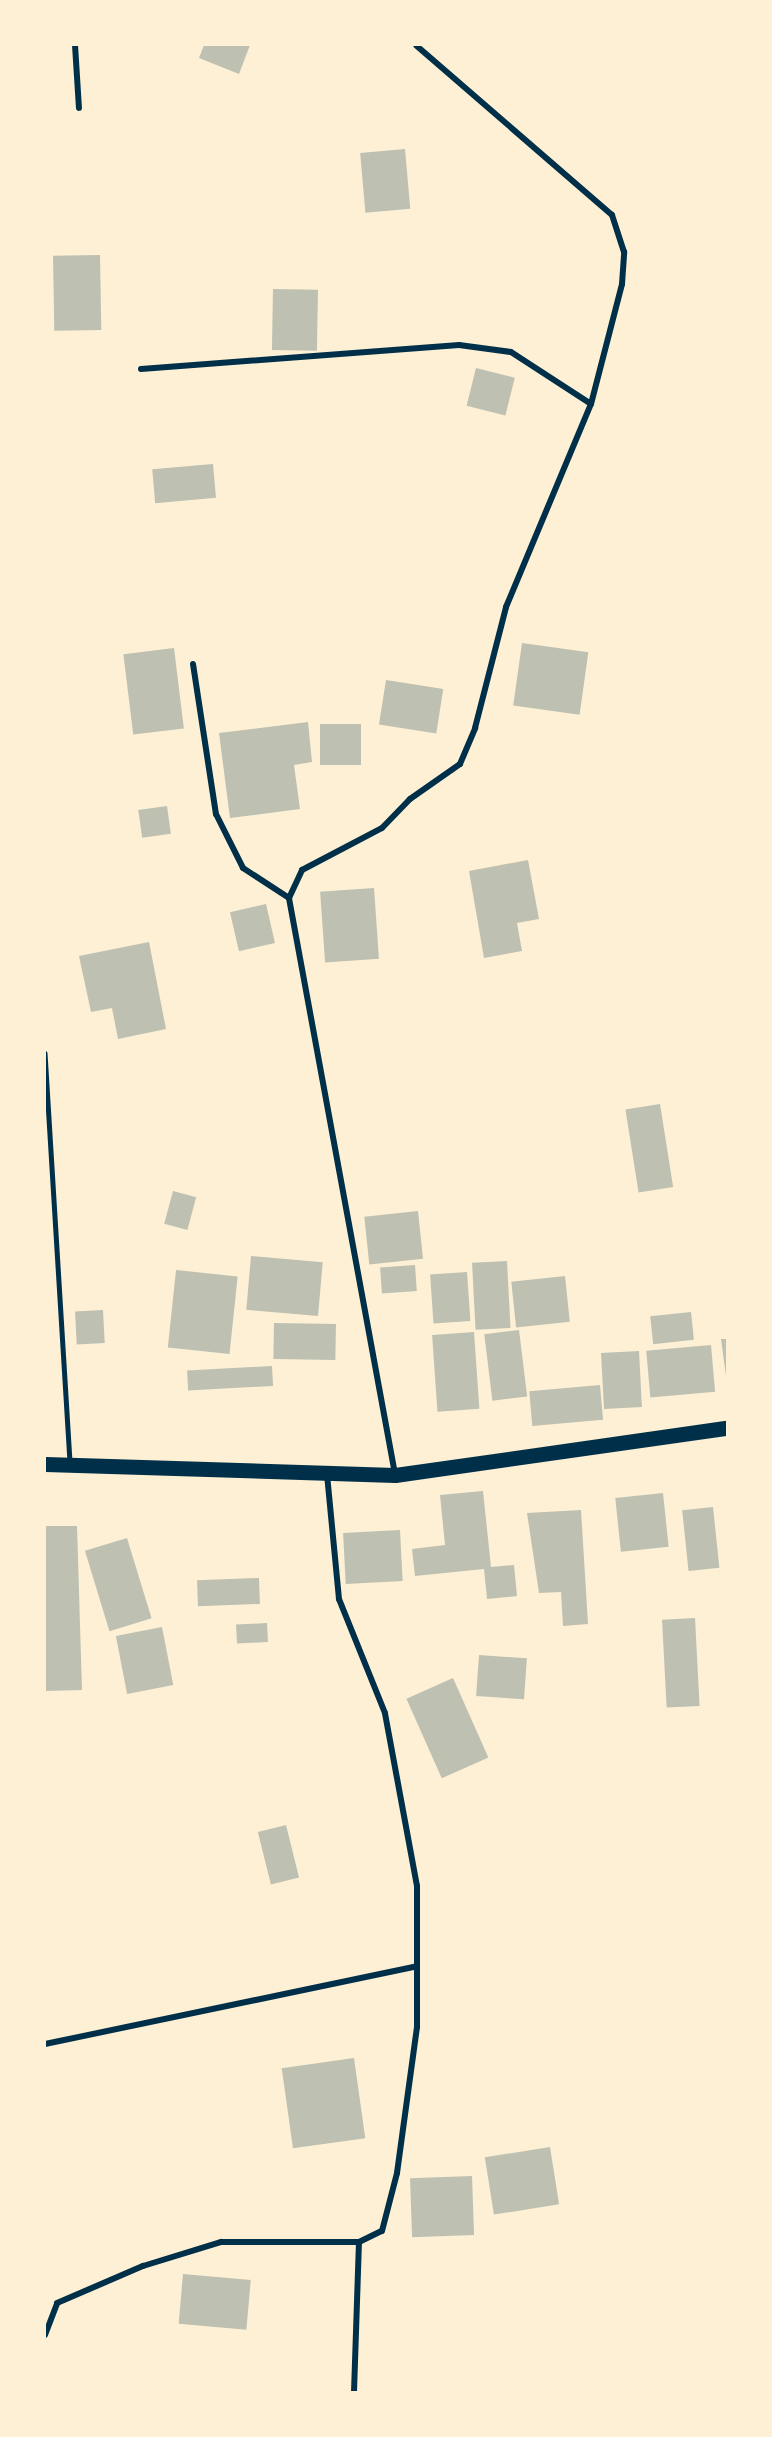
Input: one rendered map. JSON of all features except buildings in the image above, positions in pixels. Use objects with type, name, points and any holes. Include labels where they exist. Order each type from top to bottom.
[{"type":"main road","points":[[45,1464],[395,1475],[727,1428]]},
{"type":"street","points":[[75,45],[79,108]]},
{"type":"street","points":[[395,1475],[289,898],[302,870],[382,828],[410,799],[460,764],[475,728],[506,608],[591,404],[622,284],[624,252],[612,215],[416,45]]},
{"type":"street","points":[[141,369],[459,345],[511,352],[591,404]]},
{"type":"street","points":[[193,664],[216,814],[243,868],[289,898]]},
{"type":"street","points":[[45,2335],[57,2303],[143,2266],[221,2242],[359,2242],[382,2231],[397,2173],[417,2027],[417,1886],[385,1713],[339,1599],[327,1474]]},
{"type":"street","points":[[45,2044],[417,1966]]},
{"type":"street","points":[[354,2392],[359,2242]]},
{"type":"lane","points":[[45,1053],[70,1466]]}]
